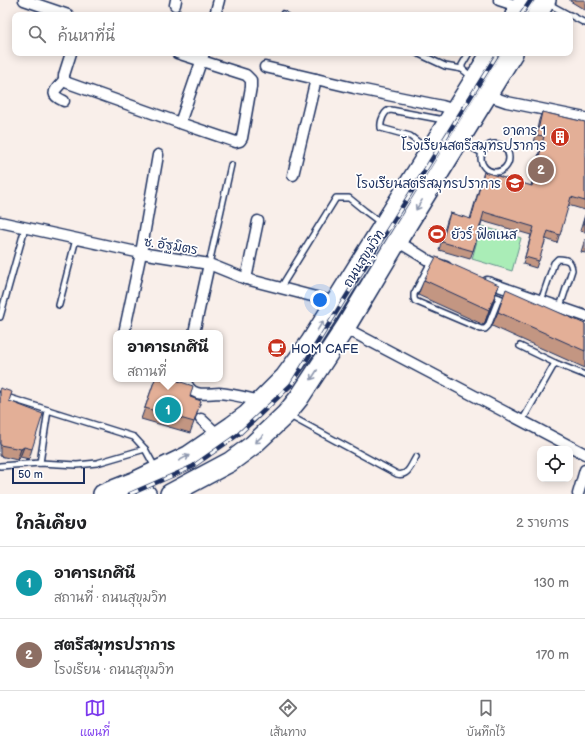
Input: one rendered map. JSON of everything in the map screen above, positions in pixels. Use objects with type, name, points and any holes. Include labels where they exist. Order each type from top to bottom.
[{"type":"highway","name":"ถนนสุขุมวิท","points":[[103,494],[133,489],[157,472],[188,456],[247,415],[285,377],[297,361],[384,224],[425,150],[452,115],[468,74],[488,56]]},
{"type":"highway","name":"ถนนสุขุมวิท","points":[[170,494],[230,462],[253,445],[286,414],[299,398],[345,328],[396,241],[511,56]]},
{"type":"highway","points":[[218,435],[212,442],[211,452],[220,462],[230,462]]},
{"type":"highway","points":[[200,494],[230,462]]},
{"type":"street","points":[[24,0],[59,12]]},
{"type":"street","points":[[215,12],[219,0]]},
{"type":"street","points":[[499,0],[520,7]]},
{"type":"street","points":[[64,102],[56,98],[54,95],[64,80],[64,75],[70,56]]},
{"type":"street","points":[[64,80],[180,123],[236,142],[240,141],[242,138],[251,80],[246,76],[203,58],[193,56]]},
{"type":"street","points":[[180,123],[203,58]]},
{"type":"street","points":[[265,67],[430,103],[452,115]]},
{"type":"street","points":[[293,175],[316,79]]},
{"type":"street","points":[[487,95],[507,102],[585,118]]},
{"type":"street","points":[[125,330],[141,253],[158,155]]},
{"type":"street","points":[[246,278],[258,221]]},
{"type":"street","name":"ซ. อัฐมิตร","points":[[0,222],[141,253],[209,264],[246,278],[335,302]]},
{"type":"street","points":[[396,241],[432,266],[457,271]]},
{"type":"street","points":[[195,330],[209,264]]},
{"type":"street","points":[[478,279],[585,316]]},
{"type":"street","points":[[345,328],[456,388],[585,454]]},
{"type":"street","points":[[186,382],[190,389],[198,393],[220,393],[260,401]]},
{"type":"street","points":[[201,419],[218,435]]},
{"type":"street","points":[[578,494],[585,470]]},
{"type":"lane","points":[[542,6],[561,12]]},
{"type":"lane","points":[[573,17],[585,23]]},
{"type":"lane","points":[[425,56],[445,66],[468,74]]},
{"type":"lane","points":[[467,56],[462,65],[468,74]]},
{"type":"lane","points":[[425,150],[410,136],[381,128],[380,125],[386,112],[391,110],[452,115]]},
{"type":"lane","points":[[459,141],[482,153]]},
{"type":"lane","points":[[498,145],[506,150],[509,157],[508,162],[504,169],[491,172],[487,170],[482,162],[482,153],[489,146],[498,145]]},
{"type":"lane","points":[[209,264],[231,165]]},
{"type":"lane","points":[[280,287],[336,198],[349,198],[384,224]]},
{"type":"lane","points":[[0,317],[25,228]]},
{"type":"lane","points":[[59,305],[76,239]]},
{"type":"lane","points":[[541,301],[554,263],[558,259],[564,259],[572,264],[572,270],[560,307]]},
{"type":"lane","points":[[432,266],[414,294],[415,301],[481,329],[485,329],[488,326],[499,298]]},
{"type":"lane","points":[[485,292],[513,304]]},
{"type":"lane","points":[[520,346],[554,363],[585,375]]},
{"type":"lane","points":[[522,421],[554,363]]},
{"type":"lane","points":[[0,395],[134,437],[145,449],[157,472]]},
{"type":"lane","points":[[40,463],[48,410]]},
{"type":"lane","points":[[286,414],[397,474],[406,474],[416,457]]},
{"type":"lane","points":[[0,466],[40,463],[77,465],[97,463],[145,449]]},
{"type":"green space","points":[[481,226],[521,238],[512,271],[472,259]]},
{"type":"building","points":[[542,112],[585,122],[585,201],[571,197],[560,235],[548,231],[539,261],[525,257],[534,227],[484,212],[473,251],[442,242],[450,213],[471,219],[484,172],[532,186],[544,136],[537,135]]},
{"type":"building","points":[[436,257],[499,285],[489,310],[424,280]]},
{"type":"building","points":[[506,289],[585,324],[585,351],[498,312]]},
{"type":"building","points":[[154,382],[181,382],[193,386],[190,397],[201,401],[194,422],[145,408]]},
{"type":"building","points":[[0,388],[12,392],[9,401],[43,414],[32,449],[24,447],[21,449],[0,445]]},
{"type":"railway","points":[[523,12],[531,0]]},
{"type":"railway","points":[[130,494],[192,467],[239,434],[291,385],[496,56]]},
{"type":"place","name":"อาคาร 1 โรงเรียนสตรีสมุทรปราการ","points":[[560,137]]},
{"type":"place","name":"สตรีสมุทรปราการ","points":[[541,170]]},
{"type":"place","name":"โรงเรียนสตรีสมุทรปราการ","points":[[515,183]]},
{"type":"place","name":"ยัวร์ ฟิตเนส","points":[[437,234]]},
{"type":"place","name":"HOM CAFE","points":[[277,348]]},
{"type":"place","name":"อาคารเกศินี","points":[[168,410]]}]
